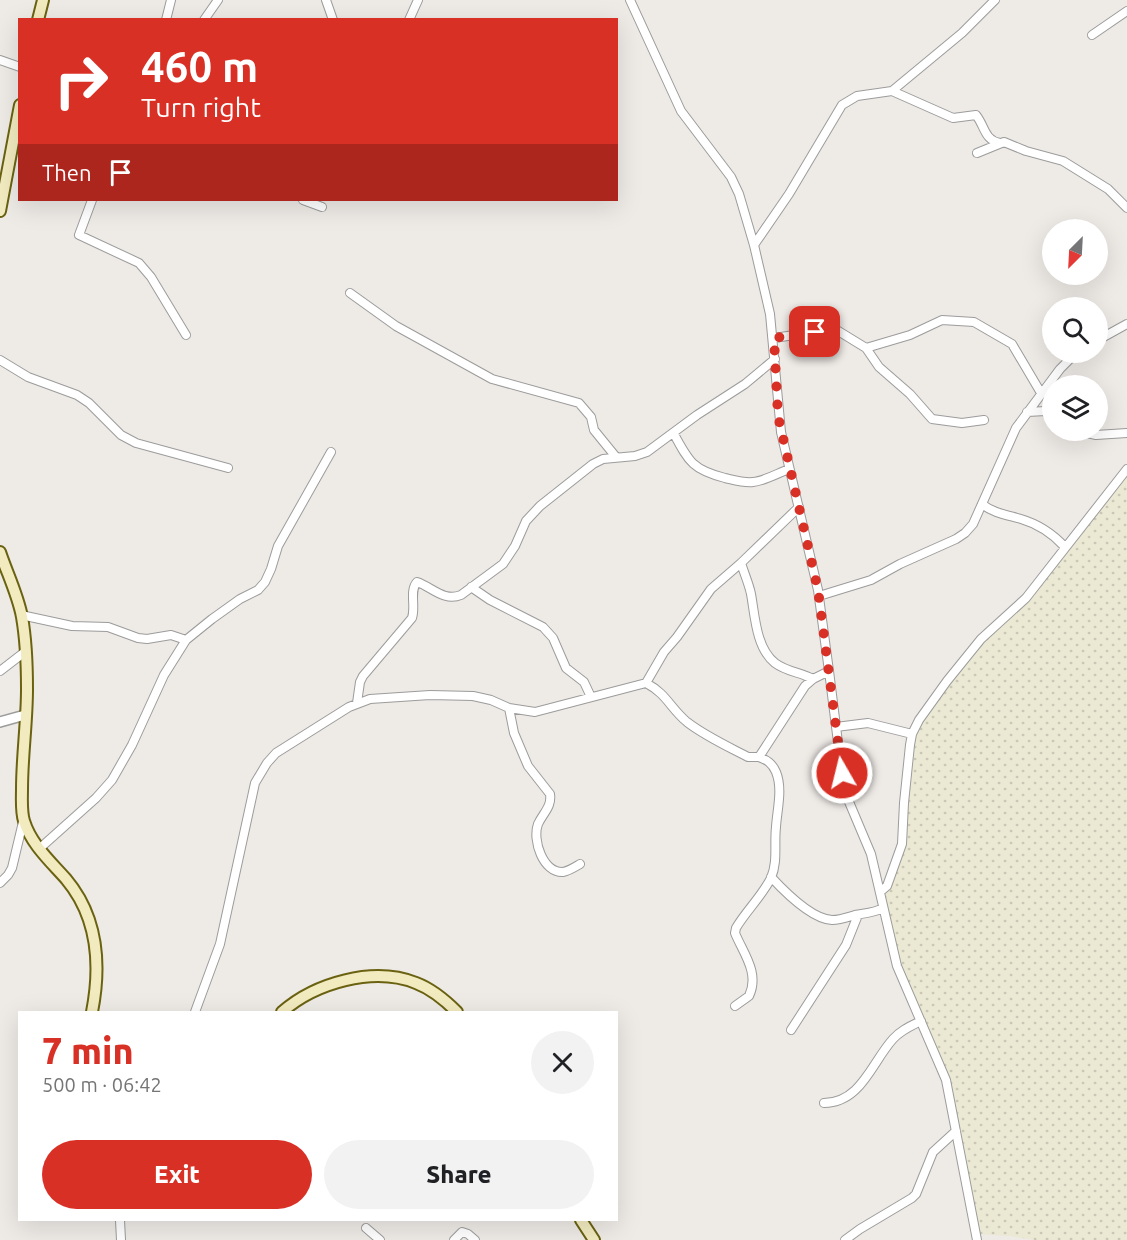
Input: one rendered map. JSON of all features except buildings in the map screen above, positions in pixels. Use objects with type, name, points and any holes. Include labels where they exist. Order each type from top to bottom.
[{"type":"main road","points":[[38,18],[43,0]]},
{"type":"main road","points":[[0,211],[18,116]]},
{"type":"main road","points":[[0,552],[21,615],[26,651],[27,692],[22,780],[24,820],[39,849],[82,900],[97,963],[97,987],[92,1011]]},
{"type":"main road","points":[[283,1011],[309,993],[327,985],[385,976],[418,983],[444,999],[456,1011]]},
{"type":"main road","points":[[582,1221],[594,1240]]},
{"type":"street","points":[[166,18],[171,0]]},
{"type":"street","points":[[205,18],[218,0]]},
{"type":"street","points":[[326,0],[332,18]]},
{"type":"street","points":[[410,18],[418,0]]},
{"type":"street","points":[[630,0],[681,111],[731,177],[739,194],[754,244],[766,290],[774,338],[778,416],[812,557],[819,596],[844,790],[871,854],[897,966],[946,1080],[977,1240]]},
{"type":"street","points":[[754,244],[789,194],[842,105],[857,96],[892,91],[962,33],[995,0]]},
{"type":"street","points":[[1092,35],[1127,11]]},
{"type":"street","points":[[0,60],[18,67]]},
{"type":"street","points":[[892,91],[953,118],[976,116],[981,121],[985,134],[994,142],[1011,144],[1026,151],[1063,161],[1108,189],[1127,208]]},
{"type":"street","points":[[977,153],[1000,143]]},
{"type":"street","points":[[92,201],[79,235],[139,263],[151,277],[186,335]]},
{"type":"street","points":[[306,201],[322,207]]},
{"type":"street","points":[[350,293],[396,326],[492,379],[579,403],[591,417],[594,429],[616,457]]},
{"type":"street","points":[[866,348],[910,335],[942,320],[974,322],[1012,344],[1041,393]]},
{"type":"street","points":[[1108,334],[1127,324]]},
{"type":"street","points":[[774,338],[836,329],[866,348],[879,367],[910,394],[932,419],[962,423],[984,420]]},
{"type":"street","points":[[357,704],[363,676],[412,618],[414,585],[417,582],[435,592],[456,597],[503,564],[515,546],[526,522],[540,506],[593,464],[603,459],[636,456],[647,452],[697,415],[745,384],[776,359]]},
{"type":"street","points":[[0,360],[28,377],[77,395],[89,403],[121,435],[136,443],[228,468]]},
{"type":"street","points":[[819,596],[871,580],[965,533],[973,524],[1005,449],[1027,411],[1066,363]]},
{"type":"street","points":[[1027,411],[1042,411]]},
{"type":"street","points":[[1108,434],[1127,433]]},
{"type":"street","points":[[674,434],[686,456],[694,466],[705,473],[754,482],[789,469]]},
{"type":"street","points":[[39,849],[96,798],[112,780],[132,745],[164,675],[186,640],[230,606],[258,590],[265,582],[278,546],[331,452]]},
{"type":"street","points":[[880,892],[887,886],[902,844],[912,734],[919,720],[981,639],[1026,598],[1127,469]]},
{"type":"street","points":[[982,504],[994,512],[1040,527],[1052,534],[1065,547]]},
{"type":"street","points":[[195,1011],[220,944],[255,783],[276,753],[293,740],[370,699],[430,694],[482,698],[508,708],[535,712],[646,683],[664,652],[711,589],[799,507]]},
{"type":"street","points":[[741,563],[751,592],[757,629],[767,654],[786,670],[813,679]]},
{"type":"street","points":[[471,587],[490,600],[543,627],[553,638],[566,668],[584,681],[591,698]]},
{"type":"street","points":[[21,615],[72,626],[108,627],[138,638],[147,639],[171,635],[186,640]]},
{"type":"street","points":[[0,671],[26,651]]},
{"type":"street","points":[[759,757],[800,692],[813,679],[829,671]]},
{"type":"street","points":[[646,683],[664,694],[679,714],[693,726],[748,757],[767,760],[777,773],[779,787],[776,855],[771,877],[736,928],[735,933],[746,952],[753,976],[752,992],[735,1006]]},
{"type":"street","points":[[508,708],[514,734],[528,766],[550,794],[550,805],[538,824],[537,831],[537,840],[544,860],[553,869],[562,872],[580,864]]},
{"type":"street","points":[[0,722],[25,715]]},
{"type":"street","points":[[836,727],[868,723],[912,734]]},
{"type":"street","points":[[0,883],[12,868],[24,820]]},
{"type":"street","points":[[771,877],[782,889],[817,915],[832,920],[876,912],[883,908]]},
{"type":"street","points":[[791,1030],[846,945],[858,915]]},
{"type":"street","points":[[824,1103],[832,1103],[856,1091],[894,1037],[921,1021]]},
{"type":"street","points":[[845,1240],[912,1198],[919,1188],[933,1152],[956,1131]]},
{"type":"street","points":[[120,1221],[121,1240]]},
{"type":"street","points":[[366,1228],[380,1240]]},
{"type":"street","points":[[454,1240],[462,1232],[475,1240]]},
{"type":"shaded area","points":[[1127,468],[1127,1240],[1035,1240],[978,1234],[949,1086],[898,966],[882,893],[899,859],[913,734],[939,692],[985,636],[1026,598]]},
{"type":"route","points":[[815,332],[774,338],[778,416],[818,590],[842,773]]}]
